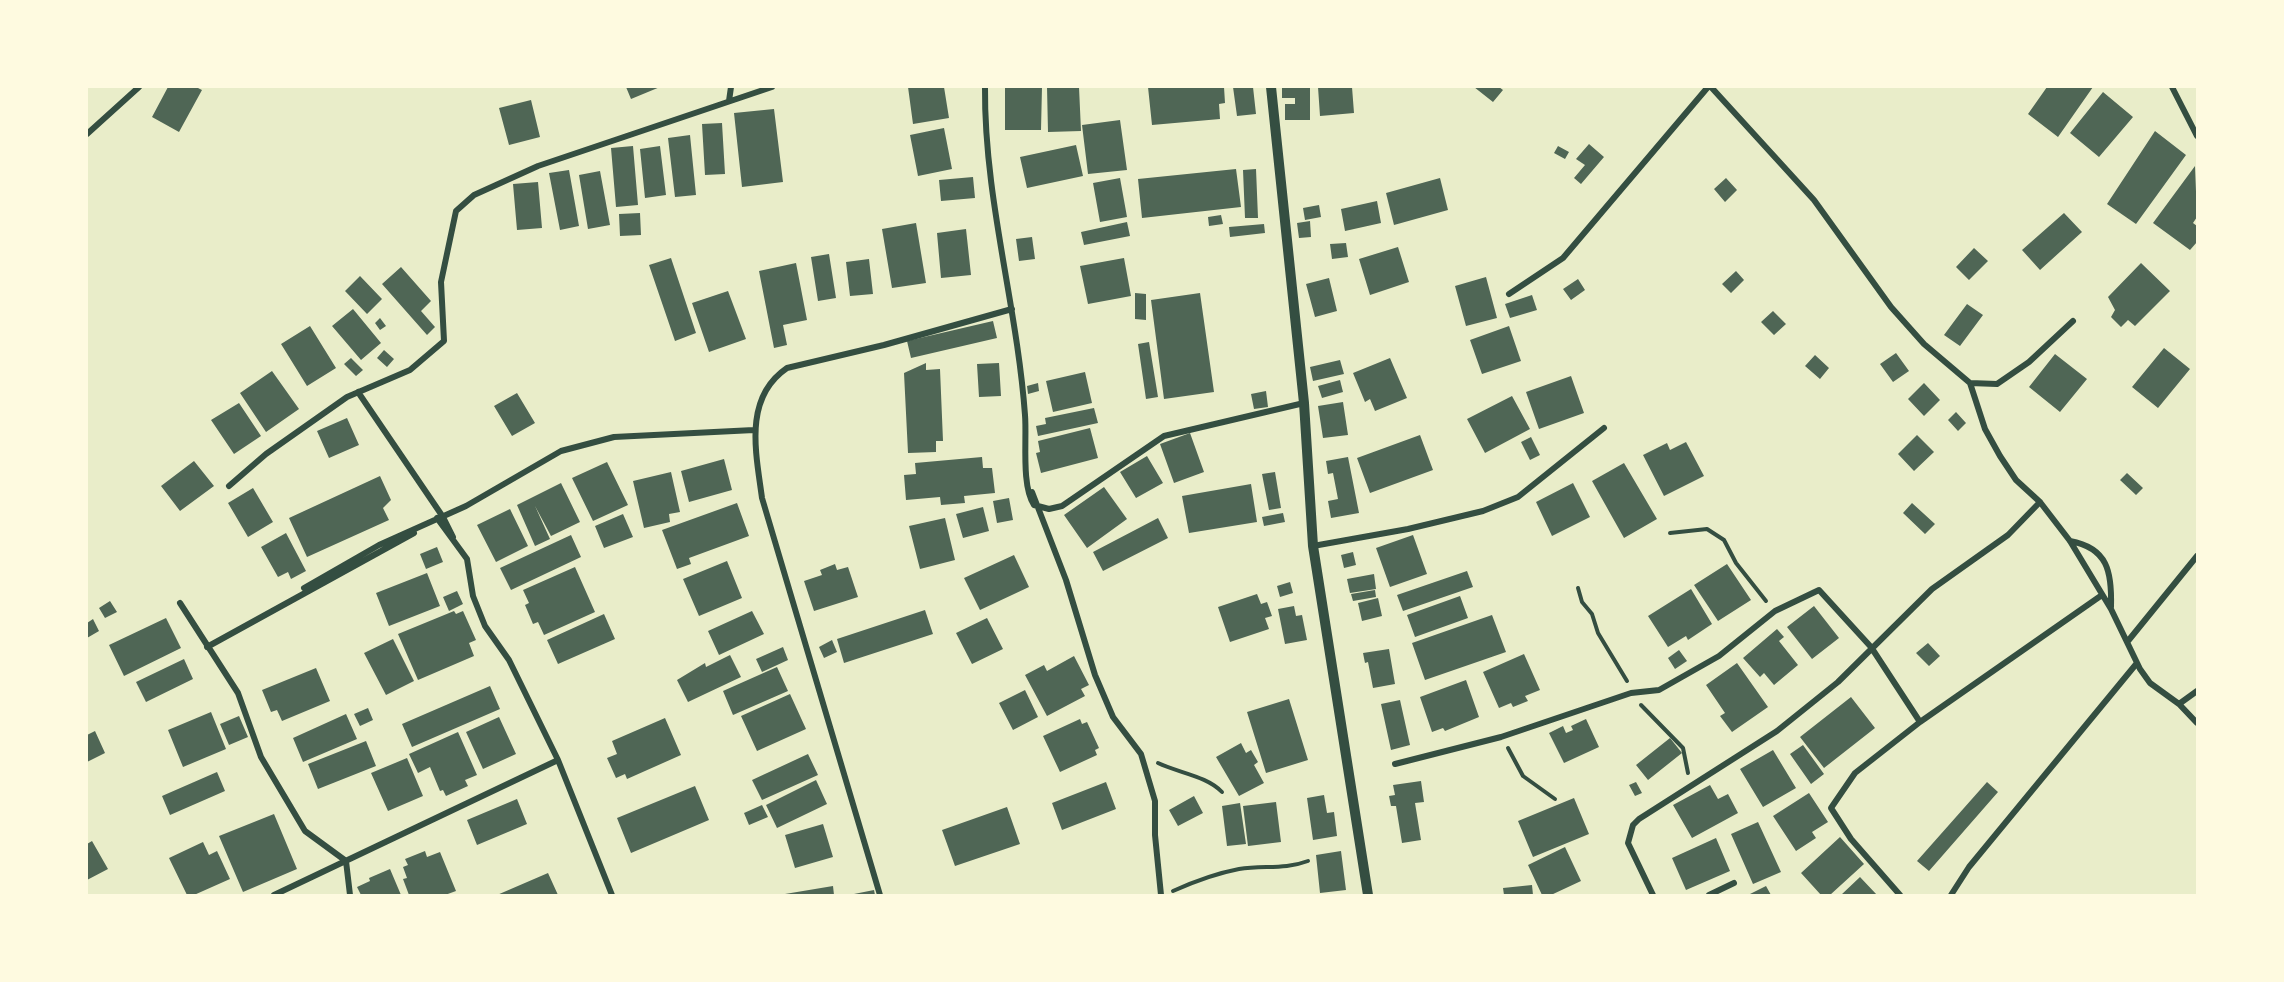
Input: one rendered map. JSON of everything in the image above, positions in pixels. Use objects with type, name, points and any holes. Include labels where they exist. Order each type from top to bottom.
[{"type":"street","points":[[87,134],[139,87]]},
{"type":"street","points":[[729,101],[731,87]]},
{"type":"street","points":[[229,486],[266,454],[358,392],[410,370],[444,341],[441,282],[456,211],[474,195],[538,166],[772,87]]},
{"type":"street","points":[[985,87],[988,161],[1012,309],[1025,414],[1028,493],[1034,505],[1042,509],[1062,506],[1164,436],[1304,403]]},
{"type":"street","points":[[1271,87],[1304,403],[1313,546],[1368,895]]},
{"type":"street","points":[[1509,294],[1563,258],[1710,87],[1814,200],[1892,307],[1924,344],[1970,383],[1985,429],[2000,456],[2016,480],[2040,502],[2070,541],[2128,640],[2150,683],[2179,704],[2197,723]]},
{"type":"street","points":[[2172,87],[2197,136]]},
{"type":"street","points":[[880,895],[762,498],[754,430],[764,392],[774,377],[787,368],[884,345],[1012,309]]},
{"type":"street","points":[[1970,383],[1997,384],[2029,362],[2073,321]]},
{"type":"street","points":[[358,392],[467,559],[473,596],[486,626],[509,660],[558,760],[612,895]]},
{"type":"street","points":[[1313,546],[1408,529],[1483,511],[1518,497],[1604,428]]},
{"type":"street","points":[[304,588],[379,545],[466,506],[561,451],[614,437],[754,430]]},
{"type":"street","points":[[1032,492],[1066,580],[1095,675],[1113,717],[1141,754],[1155,801],[1155,836],[1161,895]]},
{"type":"street","points":[[1653,895],[1628,843],[1633,825],[1653,807],[1778,731],[1838,682],[1932,589],[2008,535],[2040,502]]},
{"type":"street","points":[[207,647],[440,518]]},
{"type":"street","points":[[2070,541],[2087,544],[2100,555],[2106,564],[2111,594],[2110,609]]},
{"type":"street","points":[[2128,640],[2197,556]]},
{"type":"street","points":[[1395,764],[1501,738],[1631,693],[1659,690],[1719,656],[1775,611],[1819,590],[1871,647],[1920,722]]},
{"type":"street","points":[[1900,895],[1851,839],[1831,808],[1855,773],[1920,722],[2102,595]]},
{"type":"street","points":[[180,603],[238,693],[261,757],[305,831],[346,861],[350,895]]},
{"type":"street","points":[[1951,895],[1969,867],[2138,663]]},
{"type":"street","points":[[2179,704],[2197,691]]},
{"type":"street","points":[[274,895],[558,760]]},
{"type":"street","points":[[1709,895],[1734,883]]},
{"type":"path","points":[[1670,533],[1707,529],[1724,540],[1736,563],[1775,611]]},
{"type":"path","points":[[1501,738],[1523,776],[1555,799]]},
{"type":"path","points":[[1141,754],[1176,772],[1213,783],[1222,792]]},
{"type":"path","points":[[1169,892],[1237,869],[1266,866],[1289,868],[1308,861]]},
{"type":"building","points":[[168,87],[196,87],[202,90],[179,132],[152,117]]},
{"type":"building","points":[[626,87],[660,87],[631,99]]},
{"type":"building","points":[[908,87],[944,87],[949,118],[913,124]]},
{"type":"building","points":[[1005,87],[1042,87],[1041,130],[1005,130]]},
{"type":"building","points":[[1047,87],[1079,87],[1081,131],[1048,132]]},
{"type":"building","points":[[1148,87],[1224,87],[1225,103],[1219,104],[1220,119],[1152,125]]},
{"type":"building","points":[[1233,87],[1253,87],[1256,114],[1237,116]]},
{"type":"building","points":[[1282,87],[1310,87],[1310,120],[1285,120],[1285,104],[1295,104],[1295,98],[1282,98]]},
{"type":"building","points":[[1318,87],[1352,87],[1354,113],[1320,116]]},
{"type":"building","points":[[1474,87],[1499,87],[1503,90],[1493,102]]},
{"type":"building","points":[[2047,87],[2093,87],[2058,137],[2028,114]]},
{"type":"building","points":[[2103,92],[2133,117],[2099,157],[2070,133]]},
{"type":"building","points":[[531,100],[540,137],[509,145],[499,108]]},
{"type":"building","points":[[774,109],[783,182],[742,187],[734,113]]},
{"type":"building","points":[[1120,120],[1127,170],[1088,174],[1082,125]]},
{"type":"building","points":[[722,123],[725,174],[705,175],[702,124]]},
{"type":"building","points":[[944,128],[952,169],[918,176],[910,135]]},
{"type":"building","points":[[2155,131],[2186,155],[2136,224],[2107,204]]},
{"type":"building","points":[[690,135],[696,195],[675,197],[668,138]]},
{"type":"building","points":[[1589,144],[1604,157],[1581,184],[1574,178],[1585,165],[1576,159]]},
{"type":"building","points":[[1076,145],[1083,176],[1027,188],[1020,157]]},
{"type":"building","points":[[633,146],[638,205],[616,207],[611,148]]},
{"type":"building","points":[[660,146],[666,195],[645,198],[640,149]]},
{"type":"building","points":[[1558,146],[1569,152],[1565,159],[1554,153]]},
{"type":"building","points":[[2195,166],[2197,217],[2193,223],[2197,226],[2197,242],[2190,250],[2153,223]]},
{"type":"building","points":[[1236,169],[1241,207],[1142,218],[1138,179]]},
{"type":"building","points":[[1256,169],[1258,218],[1245,218],[1243,170]]},
{"type":"building","points":[[569,170],[579,226],[560,230],[549,173]]},
{"type":"building","points":[[600,171],[610,225],[588,229],[579,175]]},
{"type":"building","points":[[973,177],[975,198],[941,201],[939,180]]},
{"type":"building","points":[[1120,178],[1127,217],[1100,222],[1093,183]]},
{"type":"building","points":[[1440,178],[1448,210],[1394,225],[1386,193]]},
{"type":"building","points":[[1726,178],[1737,190],[1725,202],[1714,189]]},
{"type":"building","points":[[538,182],[542,228],[517,230],[513,184]]},
{"type":"building","points":[[1377,201],[1381,223],[1345,231],[1341,209]]},
{"type":"building","points":[[1319,205],[1321,217],[1305,220],[1303,208]]},
{"type":"building","points":[[640,213],[641,235],[620,236],[619,214]]},
{"type":"building","points":[[2064,213],[2082,232],[2040,270],[2022,250]]},
{"type":"building","points":[[1221,215],[1223,224],[1209,226],[1208,217]]},
{"type":"building","points":[[1310,221],[1311,237],[1299,238],[1297,223]]},
{"type":"building","points":[[1127,222],[1130,236],[1084,245],[1081,232]]},
{"type":"building","points":[[916,223],[926,283],[892,288],[882,229]]},
{"type":"building","points":[[1264,224],[1265,233],[1230,237],[1229,227]]},
{"type":"building","points":[[966,229],[971,275],[941,278],[937,233]]},
{"type":"building","points":[[1032,237],[1035,259],[1019,261],[1016,239]]},
{"type":"building","points":[[1346,243],[1348,257],[1332,259],[1330,244]]},
{"type":"building","points":[[1398,247],[1409,282],[1370,295],[1359,259]]},
{"type":"building","points":[[1974,248],[1988,261],[1969,280],[1956,267]]},
{"type":"building","points":[[829,254],[836,298],[818,301],[811,257]]},
{"type":"building","points":[[671,258],[696,333],[675,341],[649,265]]},
{"type":"building","points":[[1124,258],[1131,296],[1088,304],[1080,266]]},
{"type":"building","points":[[869,259],[873,294],[850,296],[846,262]]},
{"type":"building","points":[[796,263],[807,320],[783,325],[787,345],[774,348],[759,271]]},
{"type":"building","points":[[2141,263],[2170,291],[2135,326],[2128,320],[2121,327],[2111,317],[2115,310],[2108,297]]},
{"type":"building","points":[[401,267],[431,301],[421,311],[435,327],[427,335],[382,284]]},
{"type":"building","points":[[1736,271],[1744,280],[1731,293],[1722,284]]},
{"type":"building","points":[[360,276],[382,299],[367,314],[345,291]]},
{"type":"building","points":[[1486,277],[1497,318],[1466,326],[1455,286]]},
{"type":"building","points":[[1329,278],[1337,311],[1315,317],[1306,284]]},
{"type":"building","points":[[1578,279],[1585,290],[1571,300],[1563,289]]},
{"type":"building","points":[[728,291],[746,339],[709,352],[692,303]]},
{"type":"building","points":[[1135,293],[1146,294],[1146,320],[1135,319]]},
{"type":"building","points":[[1200,293],[1214,392],[1164,399],[1151,300]]},
{"type":"building","points":[[1532,295],[1537,310],[1510,318],[1505,304]]},
{"type":"building","points":[[1967,304],[1983,315],[1960,346],[1944,335]]},
{"type":"building","points":[[353,309],[381,343],[361,360],[332,326]]},
{"type":"building","points":[[1773,311],[1786,324],[1774,335],[1761,322]]},
{"type":"building","points":[[380,318],[386,326],[380,330],[375,323]]},
{"type":"building","points":[[993,321],[997,338],[911,358],[907,341]]},
{"type":"building","points":[[310,326],[336,368],[307,386],[281,344]]},
{"type":"building","points":[[1509,326],[1521,361],[1482,374],[1470,340]]},
{"type":"building","points":[[1149,342],[1158,397],[1146,399],[1138,344]]},
{"type":"building","points":[[2164,348],[2190,369],[2158,408],[2132,387]]},
{"type":"building","points":[[384,350],[394,359],[387,367],[377,358]]},
{"type":"building","points":[[1896,353],[1909,371],[1893,382],[1880,364]]},
{"type":"building","points":[[2055,354],[2087,379],[2060,412],[2029,387]]},
{"type":"building","points":[[1815,355],[1829,368],[1820,379],[1805,366]]},
{"type":"building","points":[[351,358],[363,370],[356,376],[344,364]]},
{"type":"building","points":[[1390,358],[1407,398],[1375,411],[1370,399],[1365,402],[1353,373]]},
{"type":"building","points":[[1340,360],[1344,374],[1313,381],[1310,367]]},
{"type":"building","points":[[926,363],[926,370],[940,369],[943,441],[936,441],[936,452],[908,453],[904,373]]},
{"type":"building","points":[[999,363],[1001,396],[979,397],[977,364]]},
{"type":"building","points":[[272,371],[299,409],[266,432],[240,393]]},
{"type":"building","points":[[1085,372],[1092,403],[1053,412],[1046,381]]},
{"type":"building","points":[[1571,376],[1584,413],[1539,429],[1526,392]]},
{"type":"building","points":[[1340,380],[1343,392],[1322,398],[1318,386]]},
{"type":"building","points":[[1038,383],[1039,391],[1028,394],[1027,386]]},
{"type":"building","points":[[1924,383],[1940,400],[1924,416],[1908,399]]},
{"type":"building","points":[[1266,391],[1268,407],[1254,409],[1251,394]]},
{"type":"building","points":[[517,393],[535,423],[512,436],[494,406]]},
{"type":"building","points":[[1512,396],[1530,429],[1485,453],[1467,419]]},
{"type":"building","points":[[1343,402],[1348,435],[1323,438],[1318,406]]},
{"type":"building","points":[[239,403],[261,436],[234,454],[211,420]]},
{"type":"building","points":[[1094,408],[1098,423],[1038,436],[1036,426],[1046,424],[1045,418]]},
{"type":"building","points":[[1956,412],[1966,423],[1958,431],[1948,420]]},
{"type":"building","points":[[347,418],[359,445],[329,458],[317,431]]},
{"type":"building","points":[[1090,428],[1098,458],[1041,473],[1036,453],[1040,452],[1038,441]]},
{"type":"building","points":[[1190,433],[1204,472],[1174,483],[1160,444]]},
{"type":"building","points":[[1420,435],[1433,470],[1370,493],[1357,458]]},
{"type":"building","points":[[1917,435],[1934,452],[1914,471],[1898,454]]},
{"type":"building","points":[[1531,437],[1540,455],[1530,460],[1521,442]]},
{"type":"building","points":[[1686,442],[1704,476],[1664,496],[1643,455],[1667,443],[1670,450]]},
{"type":"building","points":[[1147,456],[1163,483],[1136,498],[1120,472]]},
{"type":"building","points":[[982,457],[983,468],[992,468],[995,493],[964,496],[965,503],[941,505],[940,497],[906,500],[904,475],[916,474],[915,463]]},
{"type":"building","points":[[1348,457],[1359,513],[1331,518],[1328,501],[1338,499],[1333,473],[1328,474],[1326,461]]},
{"type":"building","points":[[724,459],[732,490],[689,502],[681,471]]},
{"type":"building","points":[[194,461],[214,486],[180,511],[161,486]]},
{"type":"building","points":[[607,462],[628,505],[593,521],[572,478]]},
{"type":"building","points":[[1624,463],[1657,519],[1624,538],[1592,481]]},
{"type":"building","points":[[671,472],[680,512],[669,514],[670,522],[644,528],[633,481]]},
{"type":"building","points":[[1275,472],[1281,508],[1269,510],[1262,474]]},
{"type":"building","points":[[2127,473],[2143,488],[2136,495],[2120,480]]},
{"type":"building","points":[[380,476],[391,500],[383,508],[389,520],[307,557],[289,518]]},
{"type":"building","points":[[561,483],[580,522],[551,536],[535,506],[550,539],[535,546],[517,505]]},
{"type":"building","points":[[1573,483],[1590,517],[1552,536],[1536,502]]},
{"type":"building","points":[[1251,484],[1257,522],[1189,533],[1182,496]]},
{"type":"building","points":[[1104,487],[1127,519],[1087,548],[1064,515]]},
{"type":"building","points":[[253,488],[273,522],[248,537],[228,503]]},
{"type":"building","points":[[1009,498],[1013,520],[997,523],[993,501]]},
{"type":"building","points":[[737,503],[749,536],[689,558],[691,564],[677,569],[662,530]]},
{"type":"building","points":[[1912,503],[1935,524],[1925,534],[1903,513]]},
{"type":"building","points":[[983,507],[989,531],[963,538],[956,514]]},
{"type":"building","points":[[510,509],[528,546],[496,562],[477,525]]},
{"type":"building","points":[[1283,513],[1285,522],[1264,526],[1262,517]]},
{"type":"building","points":[[623,514],[633,537],[604,548],[595,526]]},
{"type":"building","points":[[945,518],[955,560],[920,569],[909,526]]},
{"type":"building","points":[[1158,518],[1168,538],[1103,571],[1093,552]]},
{"type":"building","points":[[286,533],[306,571],[291,579],[288,572],[278,577],[261,547]]},
{"type":"building","points":[[571,535],[581,557],[511,590],[500,568]]},
{"type":"building","points":[[1413,535],[1427,574],[1390,587],[1376,548]]},
{"type":"building","points":[[437,547],[443,562],[426,569],[420,554]]},
{"type":"building","points":[[1353,552],[1356,565],[1344,568],[1341,555]]},
{"type":"building","points":[[1014,555],[1029,587],[980,610],[964,578]]},
{"type":"building","points":[[727,561],[742,598],[699,616],[683,579]]},
{"type":"building","points":[[835,564],[837,570],[848,567],[858,597],[814,611],[804,581],[822,575],[820,570]]},
{"type":"building","points":[[1727,564],[1751,600],[1718,621],[1694,585]]},
{"type":"building","points":[[575,567],[595,612],[544,635],[538,622],[533,624],[525,605],[529,603],[523,590]]},
{"type":"building","points":[[1467,571],[1473,587],[1403,611],[1397,595]]},
{"type":"building","points":[[427,573],[440,606],[389,626],[376,593]]},
{"type":"building","points":[[1374,574],[1376,589],[1350,593],[1347,579]]},
{"type":"building","points":[[1290,582],[1293,593],[1280,597],[1277,586]]},
{"type":"building","points":[[1691,589],[1712,624],[1688,640],[1686,636],[1668,647],[1648,616]]},
{"type":"building","points":[[1375,590],[1376,597],[1353,601],[1351,594]]},
{"type":"building","points":[[457,591],[463,604],[449,611],[443,597]]},
{"type":"building","points":[[1257,594],[1261,604],[1267,602],[1272,616],[1265,618],[1269,629],[1230,642],[1218,607]]},
{"type":"building","points":[[1460,596],[1468,618],[1415,637],[1407,615]]},
{"type":"building","points":[[1378,598],[1382,616],[1362,621],[1358,603]]},
{"type":"building","points":[[110,601],[117,612],[105,618],[99,608]]},
{"type":"building","points":[[1294,606],[1296,616],[1302,615],[1307,640],[1285,644],[1278,609]]},
{"type":"building","points":[[1814,606],[1839,638],[1812,659],[1787,627]]},
{"type":"building","points":[[925,610],[933,634],[844,663],[837,639]]},
{"type":"building","points":[[454,611],[456,614],[463,611],[476,640],[469,643],[474,656],[418,680],[398,634]]},
{"type":"building","points":[[752,611],[764,634],[719,655],[708,631]]},
{"type":"building","points":[[604,614],[615,639],[558,664],[547,640]]},
{"type":"building","points":[[1492,615],[1506,652],[1425,680],[1412,643]]},
{"type":"building","points":[[166,618],[181,648],[124,676],[109,645]]},
{"type":"building","points":[[987,618],[1003,649],[972,664],[956,633]]},
{"type":"building","points":[[93,619],[99,631],[87,638],[87,623]]},
{"type":"building","points":[[1777,629],[1784,637],[1779,641],[1798,665],[1774,685],[1764,673],[1760,677],[1743,658]]},
{"type":"building","points":[[393,639],[414,681],[386,695],[364,653]]},
{"type":"building","points":[[832,640],[837,652],[824,658],[819,647]]},
{"type":"building","points":[[1928,643],[1940,656],[1929,666],[1916,653]]},
{"type":"building","points":[[783,647],[788,660],[762,672],[756,659]]},
{"type":"building","points":[[1389,649],[1395,684],[1373,688],[1368,662],[1365,663],[1363,653]]},
{"type":"building","points":[[1679,650],[1687,661],[1675,669],[1668,658]]},
{"type":"building","points":[[1524,654],[1540,690],[1525,696],[1528,701],[1513,707],[1511,703],[1499,708],[1483,672]]},
{"type":"building","points":[[730,655],[741,677],[688,702],[677,680],[705,663],[706,667]]},
{"type":"building","points":[[1074,656],[1089,685],[1081,689],[1085,696],[1047,716],[1025,675],[1044,665],[1047,671]]},
{"type":"building","points":[[184,659],[193,679],[146,702],[136,682]]},
{"type":"building","points":[[1737,663],[1768,707],[1732,732],[1720,716],[1725,713],[1706,685]]},
{"type":"building","points":[[777,667],[788,691],[733,715],[723,691]]},
{"type":"building","points":[[316,668],[330,701],[282,721],[277,710],[271,712],[262,690]]},
{"type":"building","points":[[1466,680],[1479,717],[1445,731],[1443,728],[1432,732],[1420,697]]},
{"type":"building","points":[[490,686],[500,709],[412,747],[402,724]]},
{"type":"building","points":[[1025,690],[1038,717],[1013,730],[999,703]]},
{"type":"building","points":[[790,694],[806,729],[757,751],[741,716]]},
{"type":"building","points":[[1851,697],[1875,728],[1824,768],[1800,737]]},
{"type":"building","points":[[1289,699],[1308,760],[1266,773],[1247,712]]},
{"type":"building","points":[[1400,700],[1410,745],[1391,750],[1381,704]]},
{"type":"building","points":[[368,708],[373,720],[360,726],[354,714]]},
{"type":"building","points":[[211,712],[226,749],[183,767],[168,730]]},
{"type":"building","points":[[346,714],[357,739],[303,762],[293,738]]},
{"type":"building","points":[[239,716],[248,737],[229,745],[220,724]]},
{"type":"building","points":[[499,717],[516,754],[483,769],[466,732]]},
{"type":"building","points":[[665,718],[681,755],[627,779],[625,774],[616,778],[607,758],[617,754],[612,741]]},
{"type":"building","points":[[1080,719],[1082,724],[1087,722],[1099,748],[1095,750],[1097,755],[1060,772],[1043,736]]},
{"type":"building","points":[[1586,719],[1599,747],[1564,763],[1549,733],[1563,726],[1566,733],[1573,730],[1571,726]]},
{"type":"building","points":[[95,731],[105,753],[87,762],[87,735]]},
{"type":"building","points":[[458,732],[477,775],[465,780],[468,786],[446,796],[443,790],[440,791],[430,767],[418,773],[409,754]]},
{"type":"building","points":[[1670,738],[1682,753],[1648,780],[1636,765]]},
{"type":"building","points":[[366,741],[376,766],[318,789],[308,764]]},
{"type":"building","points":[[1241,743],[1246,753],[1251,750],[1258,762],[1254,765],[1264,783],[1239,796],[1216,757]]},
{"type":"building","points":[[1803,745],[1824,774],[1811,784],[1790,754]]},
{"type":"building","points":[[1773,750],[1796,788],[1763,807],[1740,769]]},
{"type":"building","points":[[808,754],[818,775],[762,800],[752,780]]},
{"type":"building","points":[[407,758],[423,796],[388,811],[371,773]]},
{"type":"building","points":[[217,772],[225,791],[170,815],[162,796]]},
{"type":"building","points":[[816,780],[827,804],[777,828],[766,805]]},
{"type":"building","points":[[1421,781],[1424,802],[1415,803],[1421,840],[1402,843],[1396,806],[1391,806],[1389,796],[1395,795],[1393,785]]},
{"type":"building","points":[[1106,782],[1116,809],[1062,830],[1052,803]]},
{"type":"building","points":[[1636,782],[1642,793],[1635,796],[1629,785]]},
{"type":"building","points":[[1987,782],[1998,792],[1929,871],[1917,861]]},
{"type":"building","points":[[1710,785],[1718,799],[1728,794],[1738,813],[1692,838],[1673,805]]},
{"type":"building","points":[[695,786],[709,820],[631,853],[617,818]]},
{"type":"building","points":[[1809,793],[1828,822],[1812,832],[1816,838],[1796,851],[1773,816]]},
{"type":"building","points":[[1324,795],[1327,813],[1334,812],[1337,836],[1313,840],[1307,798]]},
{"type":"building","points":[[1194,796],[1203,813],[1178,826],[1169,810]]},
{"type":"building","points":[[1574,798],[1589,834],[1533,857],[1518,821]]},
{"type":"building","points":[[517,799],[527,824],[477,845],[467,820]]},
{"type":"building","points":[[1276,802],[1281,842],[1248,846],[1243,806]]},
{"type":"building","points":[[1240,803],[1246,844],[1227,846],[1222,806]]},
{"type":"building","points":[[762,805],[768,817],[749,825],[744,813]]},
{"type":"building","points":[[1007,807],[1020,844],[955,866],[942,830]]},
{"type":"building","points":[[274,814],[297,869],[243,892],[219,836]]},
{"type":"building","points":[[1758,822],[1781,872],[1753,884],[1731,834]]},
{"type":"building","points":[[823,824],[833,857],[795,868],[785,835]]},
{"type":"building","points":[[1840,837],[1864,864],[1830,895],[1821,895],[1801,873]]},
{"type":"building","points":[[1716,838],[1730,871],[1686,890],[1672,858]]},
{"type":"building","points":[[92,841],[108,869],[87,880],[87,844]]},
{"type":"building","points":[[203,842],[209,855],[217,851],[230,879],[194,895],[187,895],[169,858]]},
{"type":"building","points":[[1565,847],[1581,881],[1551,895],[1542,895],[1528,865]]},
{"type":"building","points":[[425,851],[427,857],[440,852],[456,891],[445,895],[409,895],[403,879],[407,878],[403,867],[408,865],[405,859]]},
{"type":"building","points":[[1341,851],[1346,890],[1320,893],[1316,855]]},
{"type":"building","points":[[390,869],[401,895],[361,895],[357,887],[370,881],[369,878]]},
{"type":"building","points":[[548,873],[558,895],[497,895]]},
{"type":"building","points":[[1860,877],[1877,895],[1841,895]]},
{"type":"building","points":[[1532,885],[1533,895],[1504,895],[1503,888]]},
{"type":"building","points":[[833,886],[834,895],[785,895],[785,894]]},
{"type":"building","points":[[1766,886],[1771,895],[1748,895]]},
{"type":"building","points":[[874,890],[875,895],[854,895],[854,894]]}]
